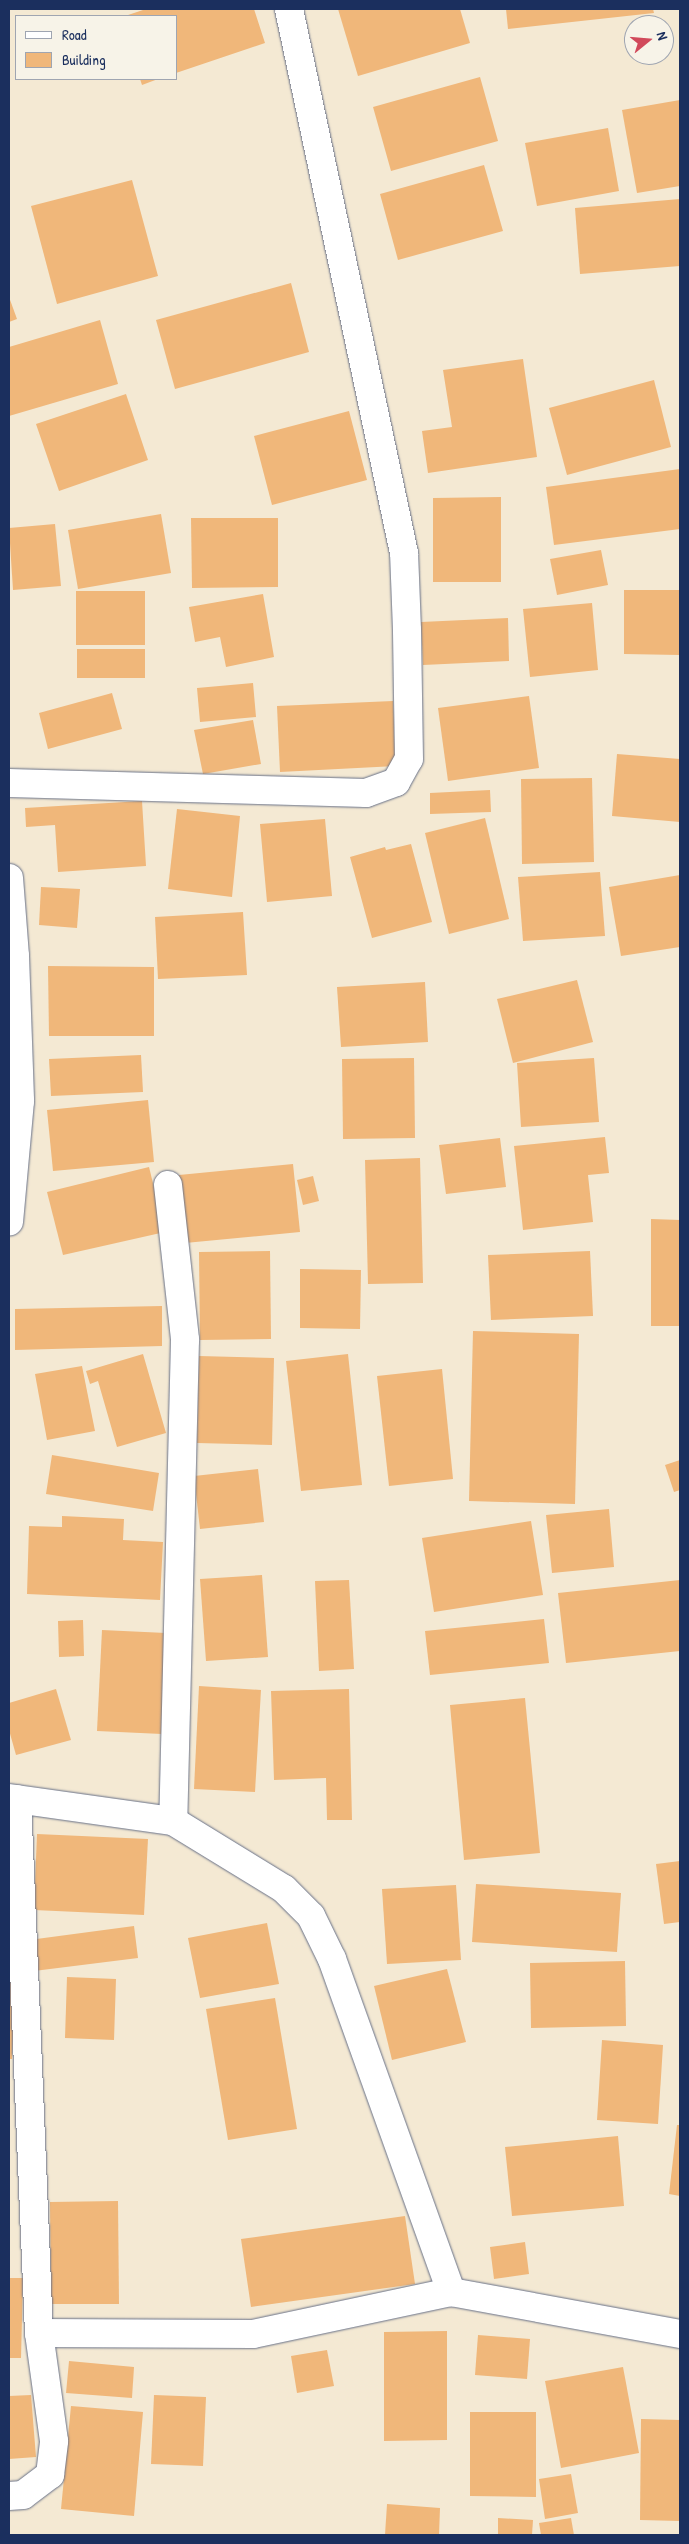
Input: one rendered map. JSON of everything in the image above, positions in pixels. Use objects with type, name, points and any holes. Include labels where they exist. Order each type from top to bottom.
[{"type":"street","points":[[9,783],[366,793],[396,782],[409,759],[404,553],[289,9]]},
{"type":"street","points":[[9,878],[15,956],[20,1101],[9,1221]]},
{"type":"street","points":[[168,1185],[184,1340],[173,1821]]},
{"type":"street","points":[[9,2496],[23,2495],[50,2476],[54,2441],[39,2333],[19,2077],[13,1798],[173,1821],[284,1889],[311,1916],[332,1959],[451,2292]]},
{"type":"street","points":[[39,2333],[253,2334],[451,2292],[680,2334]]},
{"type":"building","points":[[146,9],[254,9],[265,43],[178,72],[178,15],[128,15]]},
{"type":"building","points":[[338,9],[460,9],[470,43],[358,76]]},
{"type":"building","points":[[506,9],[653,9],[654,13],[624,15],[508,29]]},
{"type":"building","points":[[480,77],[498,141],[391,171],[373,107]]},
{"type":"building","points":[[140,80],[155,80],[142,85]]},
{"type":"building","points":[[680,100],[680,186],[637,193],[622,110]]},
{"type":"building","points":[[608,128],[619,191],[537,206],[525,143]]},
{"type":"building","points":[[484,165],[503,231],[398,260],[380,194]]},
{"type":"building","points":[[132,180],[158,276],[57,304],[31,206]]},
{"type":"building","points":[[680,199],[680,266],[580,274],[575,208]]},
{"type":"building","points":[[291,283],[309,352],[175,389],[156,320]]},
{"type":"building","points":[[9,297],[17,319],[9,322]]},
{"type":"building","points":[[100,320],[118,384],[9,416],[9,347]]},
{"type":"building","points":[[523,359],[537,457],[428,473],[422,431],[452,427],[443,370]]},
{"type":"building","points":[[654,380],[671,447],[567,475],[549,408]]},
{"type":"building","points":[[126,394],[148,460],[59,491],[36,424]]},
{"type":"building","points":[[349,411],[367,480],[272,505],[254,436]]},
{"type":"building","points":[[680,469],[680,529],[554,545],[546,487]]},
{"type":"building","points":[[501,497],[501,582],[433,582],[433,498]]},
{"type":"building","points":[[161,514],[171,573],[78,589],[68,530]]},
{"type":"building","points":[[191,518],[278,518],[278,587],[192,588]]},
{"type":"building","points":[[55,524],[61,586],[13,590],[9,528]]},
{"type":"building","points":[[601,550],[608,585],[557,595],[550,559]]},
{"type":"building","points":[[624,590],[680,590],[680,655],[624,654]]},
{"type":"building","points":[[76,591],[145,591],[145,645],[76,645]]},
{"type":"building","points":[[263,594],[274,657],[226,667],[220,637],[195,642],[189,607]]},
{"type":"building","points":[[592,603],[598,670],[530,677],[523,609]]},
{"type":"building","points":[[508,618],[509,661],[423,665],[421,622]]},
{"type":"building","points":[[77,649],[145,649],[145,678],[77,678]]},
{"type":"building","points":[[253,683],[256,717],[200,722],[197,688]]},
{"type":"building","points":[[112,693],[122,729],[48,749],[39,713]]},
{"type":"building","points":[[529,696],[539,768],[448,781],[438,708]]},
{"type":"building","points":[[393,701],[396,766],[280,772],[277,706]]},
{"type":"building","points":[[253,720],[261,764],[203,774],[194,730]]},
{"type":"building","points":[[617,754],[680,759],[680,822],[612,816]]},
{"type":"building","points":[[592,778],[594,862],[522,864],[521,779]]},
{"type":"building","points":[[490,790],[491,812],[430,814],[430,793]]},
{"type":"building","points":[[142,801],[146,866],[58,872],[55,825],[26,827],[25,808]]},
{"type":"building","points":[[177,809],[240,816],[232,897],[168,889]]},
{"type":"building","points":[[485,818],[509,919],[449,934],[425,833]]},
{"type":"building","points":[[325,819],[332,896],[267,902],[260,824]]},
{"type":"building","points":[[411,844],[432,922],[372,938],[350,857],[385,847],[386,850]]},
{"type":"building","points":[[600,872],[605,936],[523,941],[518,877]]},
{"type":"building","points":[[680,875],[680,947],[621,956],[609,887]]},
{"type":"building","points":[[41,887],[80,889],[77,928],[39,925]]},
{"type":"building","points":[[243,912],[247,975],[158,979],[155,917]]},
{"type":"building","points":[[48,966],[154,967],[154,1036],[49,1036]]},
{"type":"building","points":[[577,980],[593,1042],[513,1063],[497,999]]},
{"type":"building","points":[[425,982],[428,1042],[341,1047],[337,987]]},
{"type":"building","points":[[141,1055],[143,1092],[51,1096],[49,1059]]},
{"type":"building","points":[[414,1058],[415,1138],[343,1139],[342,1059]]},
{"type":"building","points":[[594,1058],[599,1122],[521,1127],[517,1063]]},
{"type":"building","points":[[148,1100],[154,1162],[53,1171],[47,1110]]},
{"type":"building","points":[[605,1137],[609,1173],[588,1175],[593,1222],[523,1230],[514,1146]]},
{"type":"building","points":[[500,1138],[506,1187],[446,1194],[439,1145]]},
{"type":"building","points":[[420,1158],[423,1283],[368,1284],[365,1160]]},
{"type":"building","points":[[293,1164],[300,1232],[185,1243],[179,1175]]},
{"type":"building","points":[[149,1167],[165,1232],[63,1255],[47,1192]]},
{"type":"building","points":[[313,1176],[319,1201],[303,1205],[297,1180]]},
{"type":"building","points":[[651,1219],[680,1220],[680,1326],[651,1326]]},
{"type":"building","points":[[270,1251],[271,1339],[200,1340],[199,1252]]},
{"type":"building","points":[[590,1251],[593,1316],[491,1320],[488,1255]]},
{"type":"building","points":[[300,1269],[361,1270],[360,1329],[300,1328]]},
{"type":"building","points":[[162,1306],[162,1346],[15,1350],[15,1309]]},
{"type":"building","points":[[473,1331],[579,1334],[575,1504],[469,1501]]},
{"type":"building","points":[[143,1354],[166,1433],[117,1447],[98,1381],[90,1384],[86,1371]]},
{"type":"building","points":[[348,1354],[362,1485],[301,1491],[286,1361]]},
{"type":"building","points":[[199,1356],[274,1358],[272,1445],[197,1443]]},
{"type":"building","points":[[82,1366],[95,1431],[47,1440],[35,1374]]},
{"type":"building","points":[[442,1369],[453,1479],[389,1486],[377,1376]]},
{"type":"building","points":[[52,1455],[159,1473],[153,1511],[46,1494]]},
{"type":"building","points":[[680,1460],[680,1490],[674,1492],[665,1465]]},
{"type":"building","points":[[258,1469],[264,1522],[200,1529],[194,1476]]},
{"type":"building","points":[[609,1509],[614,1567],[552,1573],[546,1515]]},
{"type":"building","points":[[62,1516],[124,1519],[123,1540],[163,1542],[160,1600],[27,1594],[29,1526],[62,1527]]},
{"type":"building","points":[[531,1521],[543,1595],[434,1612],[422,1538]]},
{"type":"building","points":[[262,1575],[268,1657],[206,1661],[200,1579]]},
{"type":"building","points":[[349,1580],[354,1669],[319,1671],[315,1581]]},
{"type":"building","points":[[680,1580],[680,1651],[566,1663],[558,1593]]},
{"type":"building","points":[[544,1619],[549,1663],[430,1675],[425,1631]]},
{"type":"building","points":[[83,1620],[84,1656],[59,1657],[58,1621]]},
{"type":"building","points":[[102,1630],[166,1633],[162,1734],[97,1731]]},
{"type":"building","points":[[199,1686],[261,1690],[255,1792],[194,1789]]},
{"type":"building","points":[[56,1689],[71,1740],[16,1755],[9,1730],[9,1703]]},
{"type":"building","points":[[349,1689],[352,1820],[327,1820],[326,1778],[274,1780],[271,1691]]},
{"type":"building","points":[[525,1698],[540,1853],[464,1860],[450,1705]]},
{"type":"building","points":[[37,1834],[148,1839],[144,1915],[34,1910]]},
{"type":"building","points":[[680,1861],[680,1922],[664,1924],[656,1864]]},
{"type":"building","points":[[476,1884],[621,1893],[617,1952],[472,1942]]},
{"type":"building","points":[[456,1885],[461,1960],[387,1964],[382,1889]]},
{"type":"building","points":[[9,1910],[18,1910],[12,2059],[9,2059]]},
{"type":"building","points":[[267,1923],[279,1984],[200,1998],[188,1938]]},
{"type":"building","points":[[134,1926],[138,1958],[34,1971],[29,1940]]},
{"type":"building","points":[[625,1961],[626,2026],[531,2028],[530,1963]]},
{"type":"building","points":[[447,1969],[466,2042],[392,2060],[374,1986]]},
{"type":"building","points":[[67,1977],[116,1979],[114,2040],[65,2038]]},
{"type":"building","points":[[275,1998],[297,2129],[228,2140],[206,2009]]},
{"type":"building","points":[[602,2040],[663,2045],[658,2124],[597,2120]]},
{"type":"building","points":[[677,2125],[680,2125],[680,2196],[669,2194]]},
{"type":"building","points":[[618,2136],[624,2206],[512,2216],[505,2147]]},
{"type":"building","points":[[118,2201],[119,2304],[51,2304],[50,2202]]},
{"type":"building","points":[[405,2216],[415,2284],[251,2307],[241,2239]]},
{"type":"building","points":[[525,2242],[529,2274],[494,2279],[490,2247]]},
{"type":"building","points":[[9,2278],[23,2278],[21,2358],[9,2358]]},
{"type":"building","points":[[447,2331],[447,2440],[384,2441],[384,2332]]},
{"type":"building","points":[[478,2335],[530,2339],[527,2379],[475,2375]]},
{"type":"building","points":[[327,2350],[334,2386],[297,2393],[291,2356]]},
{"type":"building","points":[[69,2361],[134,2367],[132,2398],[66,2393]]},
{"type":"building","points":[[623,2367],[639,2453],[561,2468],[545,2381]]},
{"type":"building","points":[[31,2395],[36,2457],[9,2459],[9,2396]]},
{"type":"building","points":[[154,2395],[206,2397],[203,2466],[151,2464]]},
{"type":"building","points":[[71,2406],[143,2412],[134,2516],[61,2509]]},
{"type":"building","points":[[470,2412],[536,2412],[536,2497],[470,2496]]},
{"type":"building","points":[[641,2419],[680,2420],[680,2521],[640,2520]]},
{"type":"building","points":[[571,2474],[578,2513],[545,2519],[539,2479]]},
{"type":"building","points":[[387,2504],[440,2508],[439,2535],[385,2535]]},
{"type":"building","points":[[498,2518],[533,2520],[532,2535],[498,2535]]},
{"type":"building","points":[[571,2518],[574,2535],[541,2535],[539,2523]]}]
